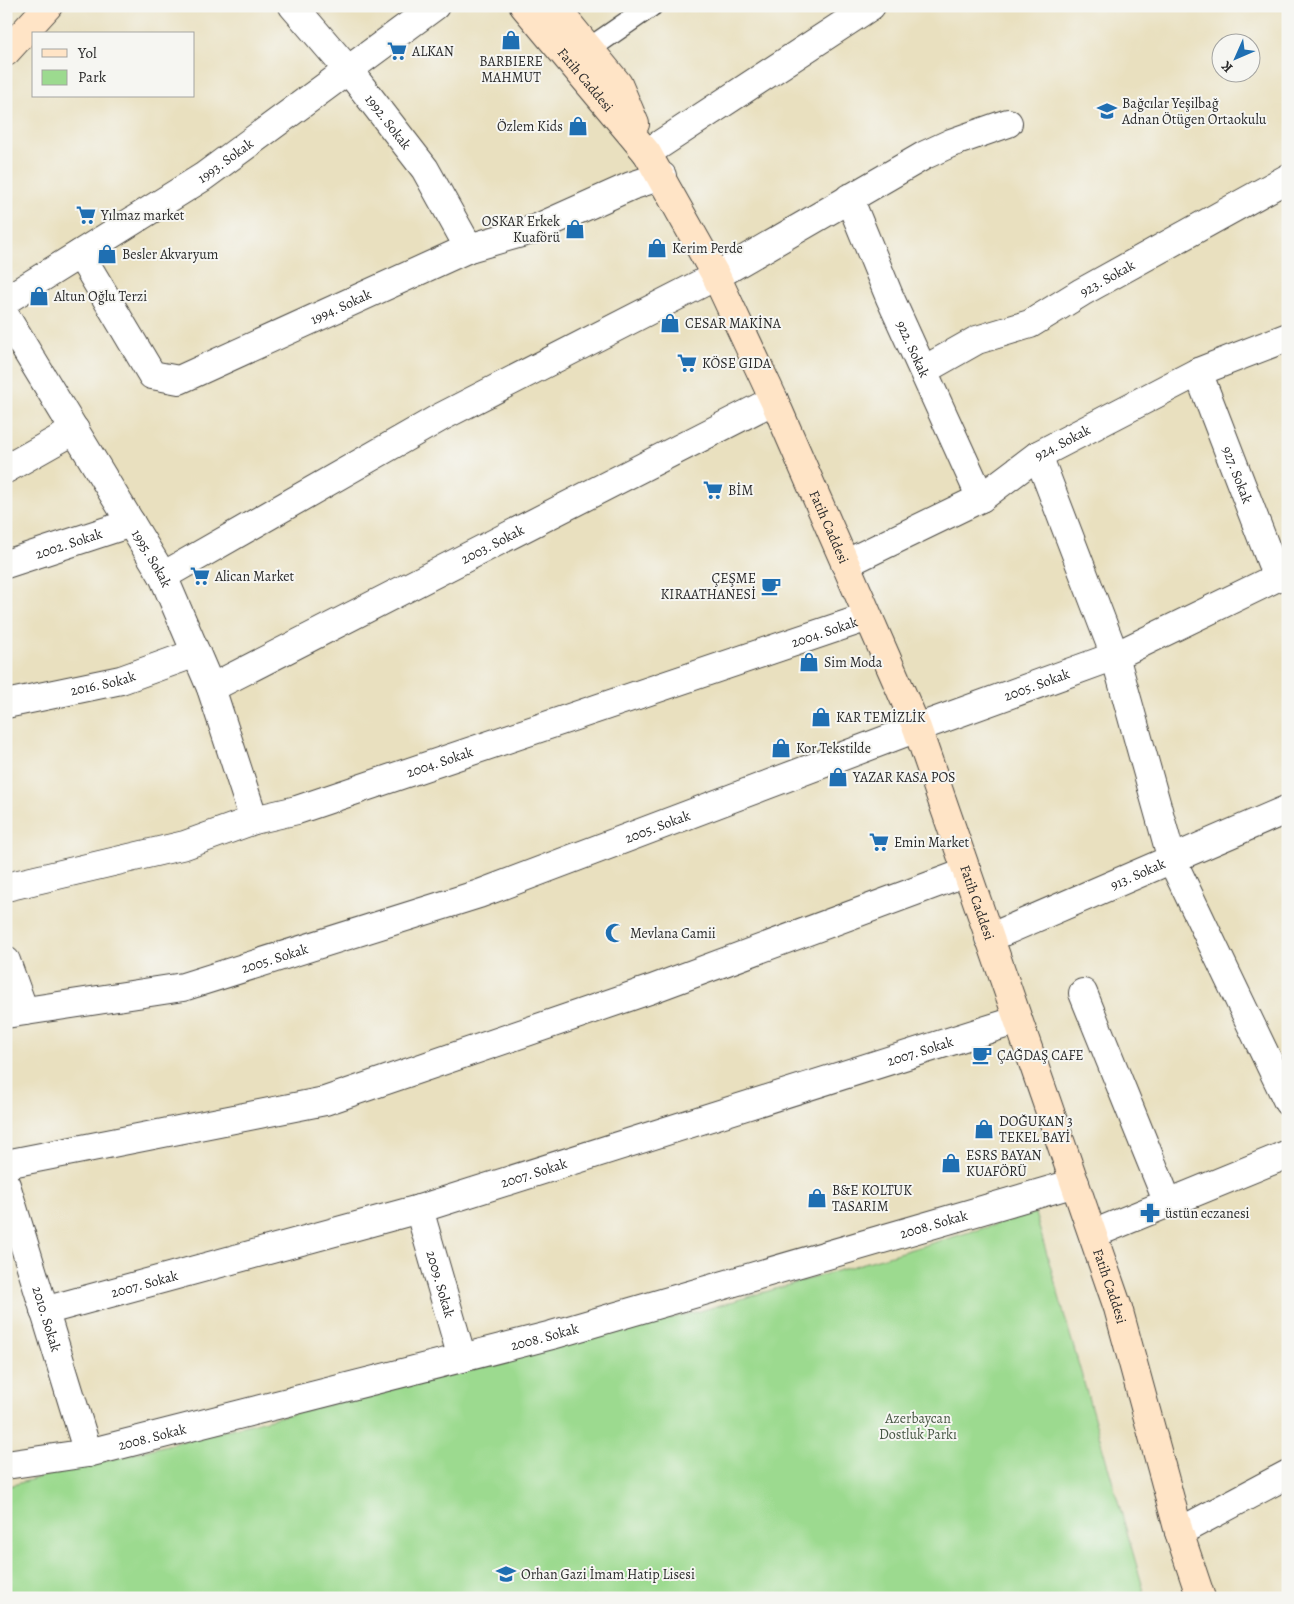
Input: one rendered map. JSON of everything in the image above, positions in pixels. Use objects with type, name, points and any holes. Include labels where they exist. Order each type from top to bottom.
[{"type":"main road","points":[[6,52],[48,6]]},
{"type":"main road","name":"Fatih Caddesi","points":[[524,6],[647,153],[662,176],[716,276],[774,400],[917,728],[1118,1308],[1179,1532],[1201,1598]]},
{"type":"main road","name":"Fatih Caddesi","points":[[554,6],[618,84],[647,153]]},
{"type":"street","name":"1992. Sokak","points":[[293,6],[349,71],[425,169],[469,248]]},
{"type":"street","name":"1993. Sokak","points":[[6,300],[203,177],[435,6]]},
{"type":"street","points":[[589,49],[651,6]]},
{"type":"street","points":[[647,153],[870,6]]},
{"type":"street","points":[[163,576],[441,417],[716,276],[849,198],[934,151],[1008,123]]},
{"type":"street","name":"1994. Sokak","points":[[80,254],[152,375],[178,380],[469,248],[534,229],[631,186],[662,176]]},
{"type":"street","name":"923. Sokak","points":[[924,370],[977,340],[1030,324],[1082,292],[1288,178]]},
{"type":"street","name":"922. Sokak","points":[[849,198],[890,298],[981,498]]},
{"type":"street","name":"1995. Sokak","points":[[6,317],[163,576],[211,688],[254,820]]},
{"type":"street","name":"924. Sokak","points":[[844,564],[981,498],[1038,455],[1198,372],[1288,336]]},
{"type":"street","name":"927. Sokak","points":[[1198,372],[1282,574]]},
{"type":"street","name":"2003. Sokak","points":[[211,688],[774,400]]},
{"type":"street","points":[[6,469],[75,430]]},
{"type":"street","points":[[1038,455],[1115,656],[1172,860],[1288,1102]]},
{"type":"street","name":"2002. Sokak","points":[[6,564],[131,523]]},
{"type":"street","name":"2005. Sokak","points":[[15,1012],[182,988],[479,894],[917,728],[1115,656],[1282,574]]},
{"type":"street","name":"2004. Sokak","points":[[6,887],[185,845],[254,820],[297,810],[868,617]]},
{"type":"street","name":"2016. Sokak","points":[[6,704],[120,680],[196,653]]},
{"type":"street","name":"913. Sokak","points":[[989,938],[1172,860],[1285,816]]},
{"type":"street","points":[[6,1164],[325,1101],[652,989],[967,872]]},
{"type":"street","points":[[6,961],[15,1012]]},
{"type":"street","points":[[1083,994],[1168,1203]]},
{"type":"street","name":"2007. Sokak","points":[[44,1311],[419,1209],[1018,1020]]},
{"type":"street","points":[[1093,1234],[1288,1154]]},
{"type":"street","name":"2008. Sokak","points":[[6,1465],[88,1453],[552,1335],[1075,1183]]},
{"type":"street","name":"2010. Sokak","points":[[6,1185],[88,1453]]},
{"type":"street","name":"2009. Sokak","points":[[419,1209],[462,1358]]},
{"type":"street","points":[[1179,1532],[1288,1474]]},
{"type":"green space","name":"Azerbaycan Dostluk Parkı","points":[[1035,1213],[1146,1598],[6,1598],[6,1487],[700,1311]]},
{"type":"place","name":"BARBIERE MAHMUT","points":[[511,40]]},
{"type":"place","name":"ALKAN","points":[[397,51]]},
{"type":"place","name":"Bağcılar Yeşilbağ Adnan Ötügen Ortaokulu","points":[[1107,111]]},
{"type":"place","name":"Özlem Kids","points":[[578,126]]},
{"type":"place","name":"Yılmaz market","points":[[86,215]]},
{"type":"place","name":"OSKAR Erkek Kuaförü","points":[[575,229]]},
{"type":"place","name":"Kerim Perde","points":[[657,248]]},
{"type":"place","name":"Besler Akvaryum","points":[[107,254]]},
{"type":"place","name":"Altun Oğlu Terzi","points":[[39,296]]},
{"type":"place","name":"CESAR MAKİNA","points":[[670,323]]},
{"type":"place","name":"KÖSE GIDA","points":[[687,363]]},
{"type":"place","name":"BİM","points":[[713,490]]},
{"type":"place","name":"Alican Market","points":[[200,576]]},
{"type":"place","name":"ÇEŞME KIRAATHANESİ","points":[[771,586]]},
{"type":"place","name":"Sim Moda","points":[[809,662]]},
{"type":"place","name":"KAR TEMİZLİK","points":[[821,717]]},
{"type":"place","name":"Kor Tekstilde","points":[[781,748]]},
{"type":"place","name":"YAZAR KASA POS","points":[[838,777]]},
{"type":"place","name":"Emin Market","points":[[879,842]]},
{"type":"place","name":"Mevlana Camii","points":[[615,933]]},
{"type":"place","name":"ÇAĞDAŞ CAFE","points":[[982,1055]]},
{"type":"place","name":"DOĞUKAN 3 TEKEL BAYİ","points":[[984,1129]]},
{"type":"place","name":"ESRS BAYAN KUAFÖRÜ","points":[[951,1163]]},
{"type":"place","name":"B&E KOLTUK TASARIM","points":[[817,1198]]},
{"type":"place","name":"üstün eczanesi","points":[[1150,1213]]},
{"type":"place","name":"Orhan Gazi İmam Hatip Lisesi","points":[[506,1574]]}]
